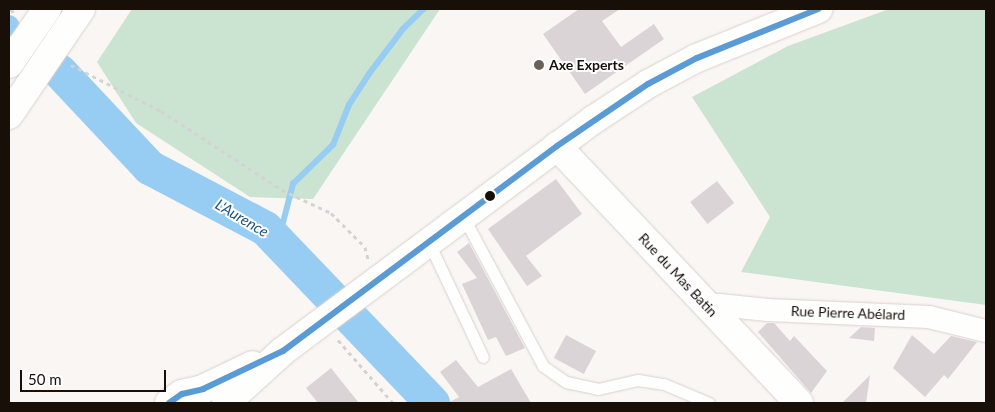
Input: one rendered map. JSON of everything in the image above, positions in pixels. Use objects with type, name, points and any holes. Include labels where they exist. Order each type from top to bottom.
[{"type":"main road","points":[[9,64],[47,9]]},
{"type":"main road","points":[[9,115],[81,9]]},
{"type":"main road","points":[[226,403],[283,351],[464,218],[557,146],[648,84],[697,58],[818,9]]},
{"type":"main road","name":"Rue du Mas Batin","points":[[557,146],[799,403]]},
{"type":"main road","points":[[190,400],[283,351]]},
{"type":"street","name":"Rue Pierre Abélard","points":[[709,307],[719,305],[768,310],[929,317],[986,331]]},
{"type":"lane","points":[[464,218],[543,366],[566,382],[598,389],[638,380],[664,384],[709,403]]},
{"type":"lane","points":[[429,243],[482,357]]},
{"type":"path","points":[[66,61],[161,111],[282,190],[331,213],[365,247],[364,291]]},
{"type":"path","points":[[325,320],[393,403]]},
{"type":"green space","points":[[132,9],[440,9],[313,199],[250,197],[136,123],[97,62]]},
{"type":"green space","points":[[889,9],[986,9],[986,305],[741,272],[770,217],[692,97],[788,46]]},
{"type":"building","points":[[579,9],[620,9],[602,21],[621,47],[654,24],[664,39],[585,94],[543,34]]},
{"type":"building","points":[[556,179],[582,214],[526,256],[542,276],[527,286],[488,229]]},
{"type":"building","points":[[717,181],[734,203],[707,224],[690,202]]},
{"type":"building","points":[[469,243],[525,348],[506,356],[496,337],[488,340],[462,284],[477,278],[457,252]]},
{"type":"building","points":[[767,323],[774,323],[790,341],[794,336],[827,371],[811,393],[758,332]]},
{"type":"building","points":[[861,327],[875,328],[874,341],[849,338]]},
{"type":"building","points":[[566,335],[596,351],[584,374],[554,358]]},
{"type":"building","points":[[912,335],[934,354],[951,336],[977,342],[948,379],[944,375],[925,397],[893,368]]},
{"type":"building","points":[[456,360],[478,387],[511,369],[531,403],[447,403],[459,397],[440,372]]},
{"type":"building","points":[[331,368],[359,403],[318,403],[306,388]]},
{"type":"building","points":[[870,375],[866,403],[842,403]]},
{"type":"waterway","points":[[278,242],[293,184],[333,145],[349,105],[369,74],[403,29],[424,9]]},
{"type":"waterway","name":"L'Aurence","points":[[59,71],[149,167],[265,228],[432,403]]},
{"type":"transit line","points":[[169,403],[182,394],[203,389],[283,351],[557,146],[648,84],[697,58],[818,9]]},
{"type":"place","name":"Axe Experts","points":[[539,65]]}]
